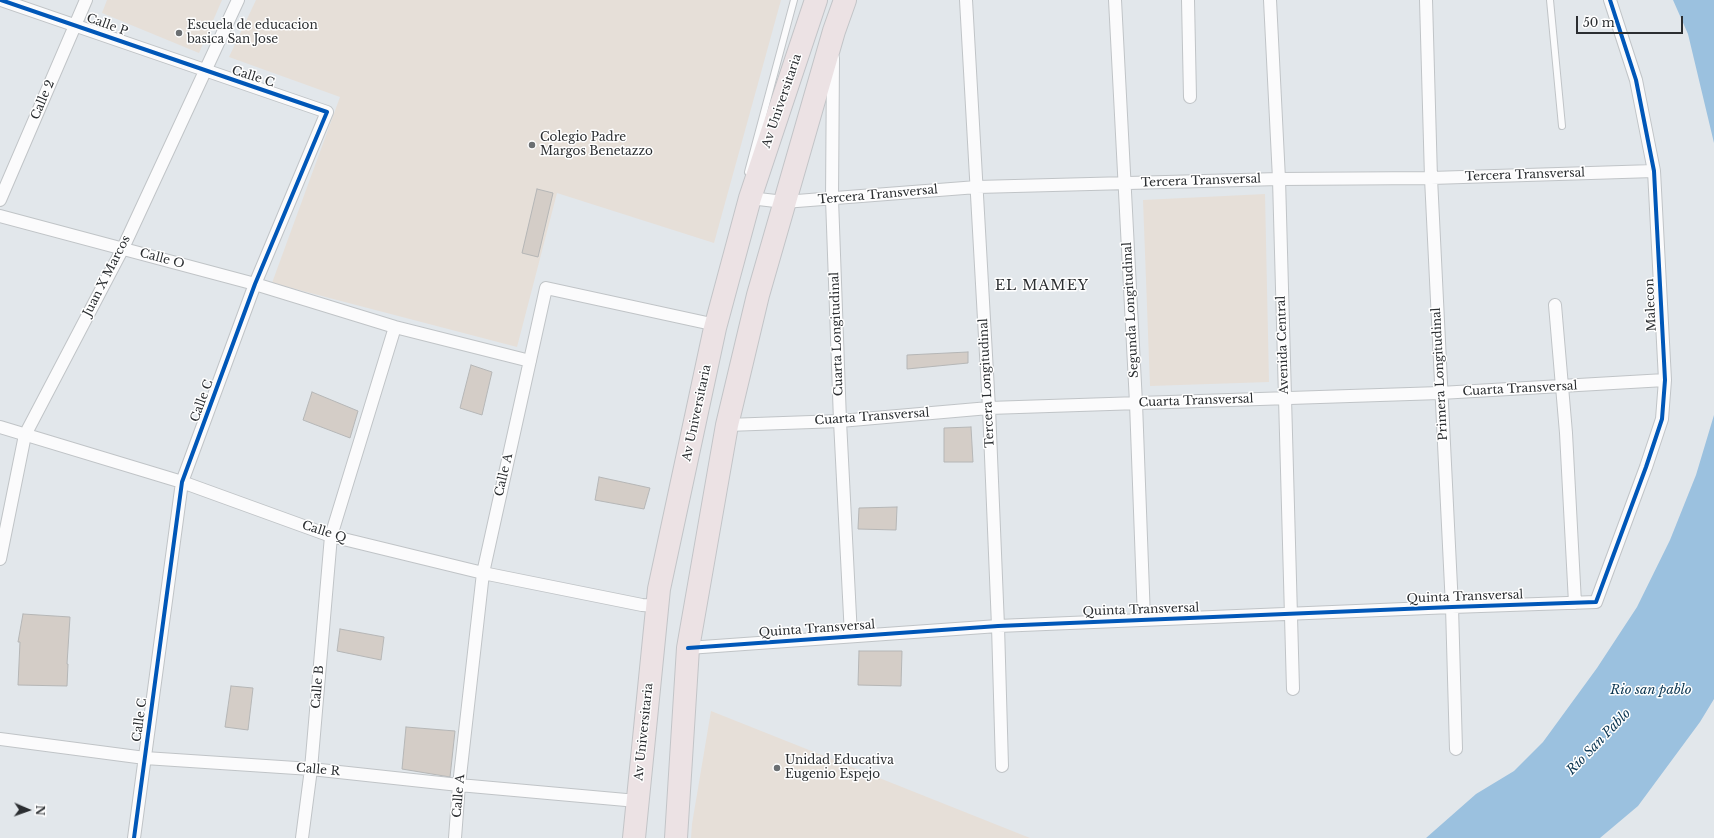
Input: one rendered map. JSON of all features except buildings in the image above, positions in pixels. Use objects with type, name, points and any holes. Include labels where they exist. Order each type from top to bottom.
[{"type":"highway","name":"Av Universitaria","points":[[634,838],[659,589],[710,322],[748,187],[816,0]]},
{"type":"highway","points":[[676,838],[688,648],[727,425],[758,295],[834,31],[845,0]]},
{"type":"street","name":"Calle P","points":[[1,0],[75,24],[206,72]]},
{"type":"street","name":"Calle 2","points":[[0,200],[86,0]]},
{"type":"street","name":"Juan X Marcos","points":[[0,560],[24,435],[123,248],[206,72],[238,0]]},
{"type":"street","name":"Tercera Longitudinal","points":[[966,0],[989,408],[1002,766]]},
{"type":"street","name":"Segunda Longitudinal","points":[[1115,0],[1136,403],[1144,620]]},
{"type":"street","points":[[1188,0],[1190,97]]},
{"type":"street","name":"Avenida Central","points":[[1270,0],[1279,179],[1293,689]]},
{"type":"street","name":"Primera Longitudinal","points":[[1426,0],[1431,178],[1440,393],[1452,607],[1456,749]]},
{"type":"street","name":"Malecon","points":[[1596,602],[1646,467],[1662,419],[1665,380],[1654,171],[1636,80],[1610,0]]},
{"type":"street","name":"Cuarta Longitudinal","points":[[834,31],[832,200],[840,421],[851,636]]},
{"type":"street","name":"Calle C","points":[[134,838],[182,482],[255,284],[327,112],[206,72]]},
{"type":"street","name":"Tercera Transversal","points":[[748,187],[784,202],[832,200],[977,187],[1279,179],[1431,178],[1654,171]]},
{"type":"street","name":"Calle O","points":[[0,216],[255,284],[395,327],[530,361]]},
{"type":"street","name":"Calle A","points":[[455,838],[459,785],[483,572],[546,288],[710,322]]},
{"type":"street","points":[[1555,305],[1562,386],[1575,603]]},
{"type":"street","name":"Calle B","points":[[302,838],[310,769],[331,536],[395,327]]},
{"type":"street","name":"Cuarta Transversal","points":[[727,425],[840,421],[989,408],[1440,393],[1665,380]]},
{"type":"street","name":"Calle Q","points":[[0,427],[182,482],[331,536],[483,572],[642,605],[657,606]]},
{"type":"street","name":"Quinta Transversal","points":[[688,648],[998,626],[1596,602]]},
{"type":"street","name":"Calle R","points":[[0,739],[145,758],[310,769],[459,785],[637,801]]},
{"type":"lane","points":[[748,187],[794,0]]},
{"type":"lane","points":[[1550,0],[1562,126]]},
{"type":"shaded area","name":"Escuela de educacion basica San Jose","points":[[107,0],[222,0],[199,53],[102,13]]},
{"type":"shaded area","name":"Colegio Padre Margos Benetazzo","points":[[256,0],[781,0],[714,243],[557,193],[517,347],[272,283],[340,97],[229,57]]},
{"type":"shaded area","points":[[1265,194],[1269,382],[1150,386],[1143,200]]},
{"type":"shaded area","name":"Unidad Educativa Eugenio Espejo","points":[[711,711],[1030,838],[691,838]]},
{"type":"water","points":[[1673,0],[1714,0],[1714,143],[1688,34]]},
{"type":"water","name":"Rio san pablo","points":[[1714,415],[1714,699],[1700,722],[1638,806],[1600,838],[1426,838],[1476,794],[1514,771],[1543,742],[1597,668],[1637,607],[1670,540],[1696,475]]},
{"type":"cycle path","points":[[1,0],[327,112],[255,284],[182,482],[134,838]]},
{"type":"cycle path","points":[[688,648],[998,626],[1596,602],[1646,467],[1662,419],[1665,380],[1654,171],[1636,80],[1610,0]]},
{"type":"place","name":"Escuela de educacion basica San Jose","points":[[179,33]]},
{"type":"place","name":"Colegio Padre Margos Benetazzo","points":[[532,145]]},
{"type":"place","name":"Unidad Educativa Eugenio Espejo","points":[[777,768]]},
{"type":"district","name":"EL MAMEY","points":[[1042,286]]},
{"type":"water label","name":"Río San Pablo","points":[[1599,742]]}]
